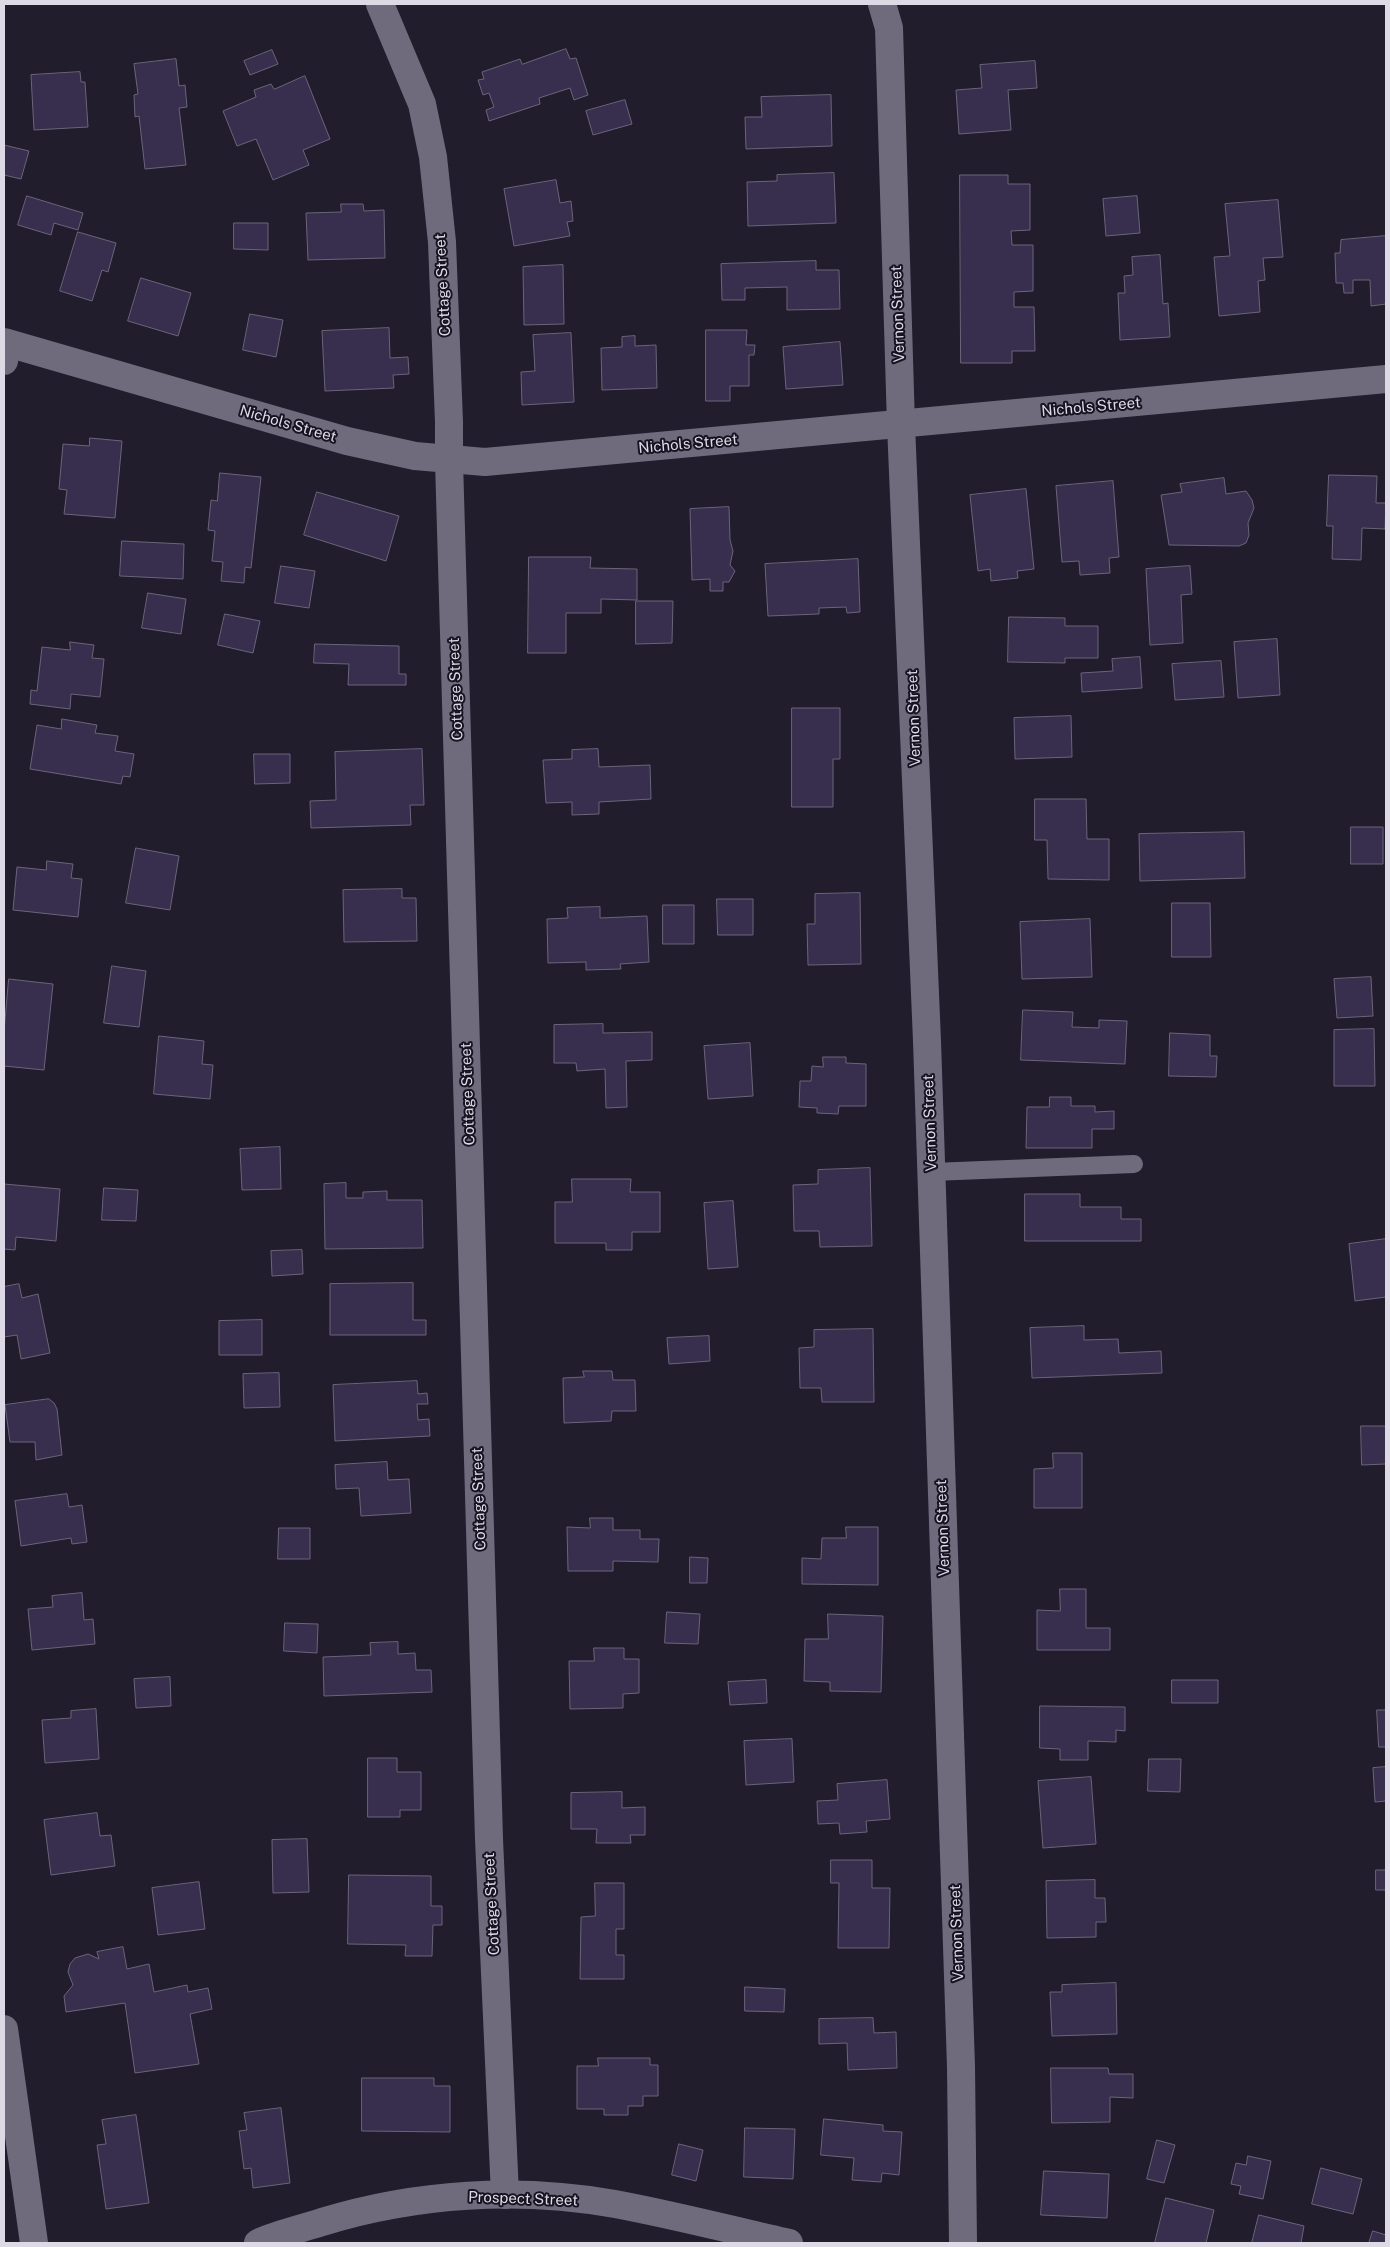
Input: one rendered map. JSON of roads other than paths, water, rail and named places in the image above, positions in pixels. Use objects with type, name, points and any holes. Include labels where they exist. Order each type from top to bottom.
[{"type":"street","name":"Cottage Street","points":[[380,4],[422,104],[433,157],[442,242],[449,422],[489,1839],[505,2195]]},
{"type":"street","name":"Vernon Street","points":[[882,4],[889,28],[901,425],[932,1172],[961,2056],[963,2243]]},
{"type":"street","name":"Nichols Street","points":[[5,349],[348,441],[415,456],[449,461],[485,462],[1386,379]]},
{"type":"street","points":[[4,2029],[34,2243]]},
{"type":"street","name":"Prospect Street","points":[[258,2243],[332,2219],[384,2205],[440,2197],[505,2195],[614,2204],[790,2243]]},
{"type":"lane","points":[[932,1172],[1134,1164]]}]
